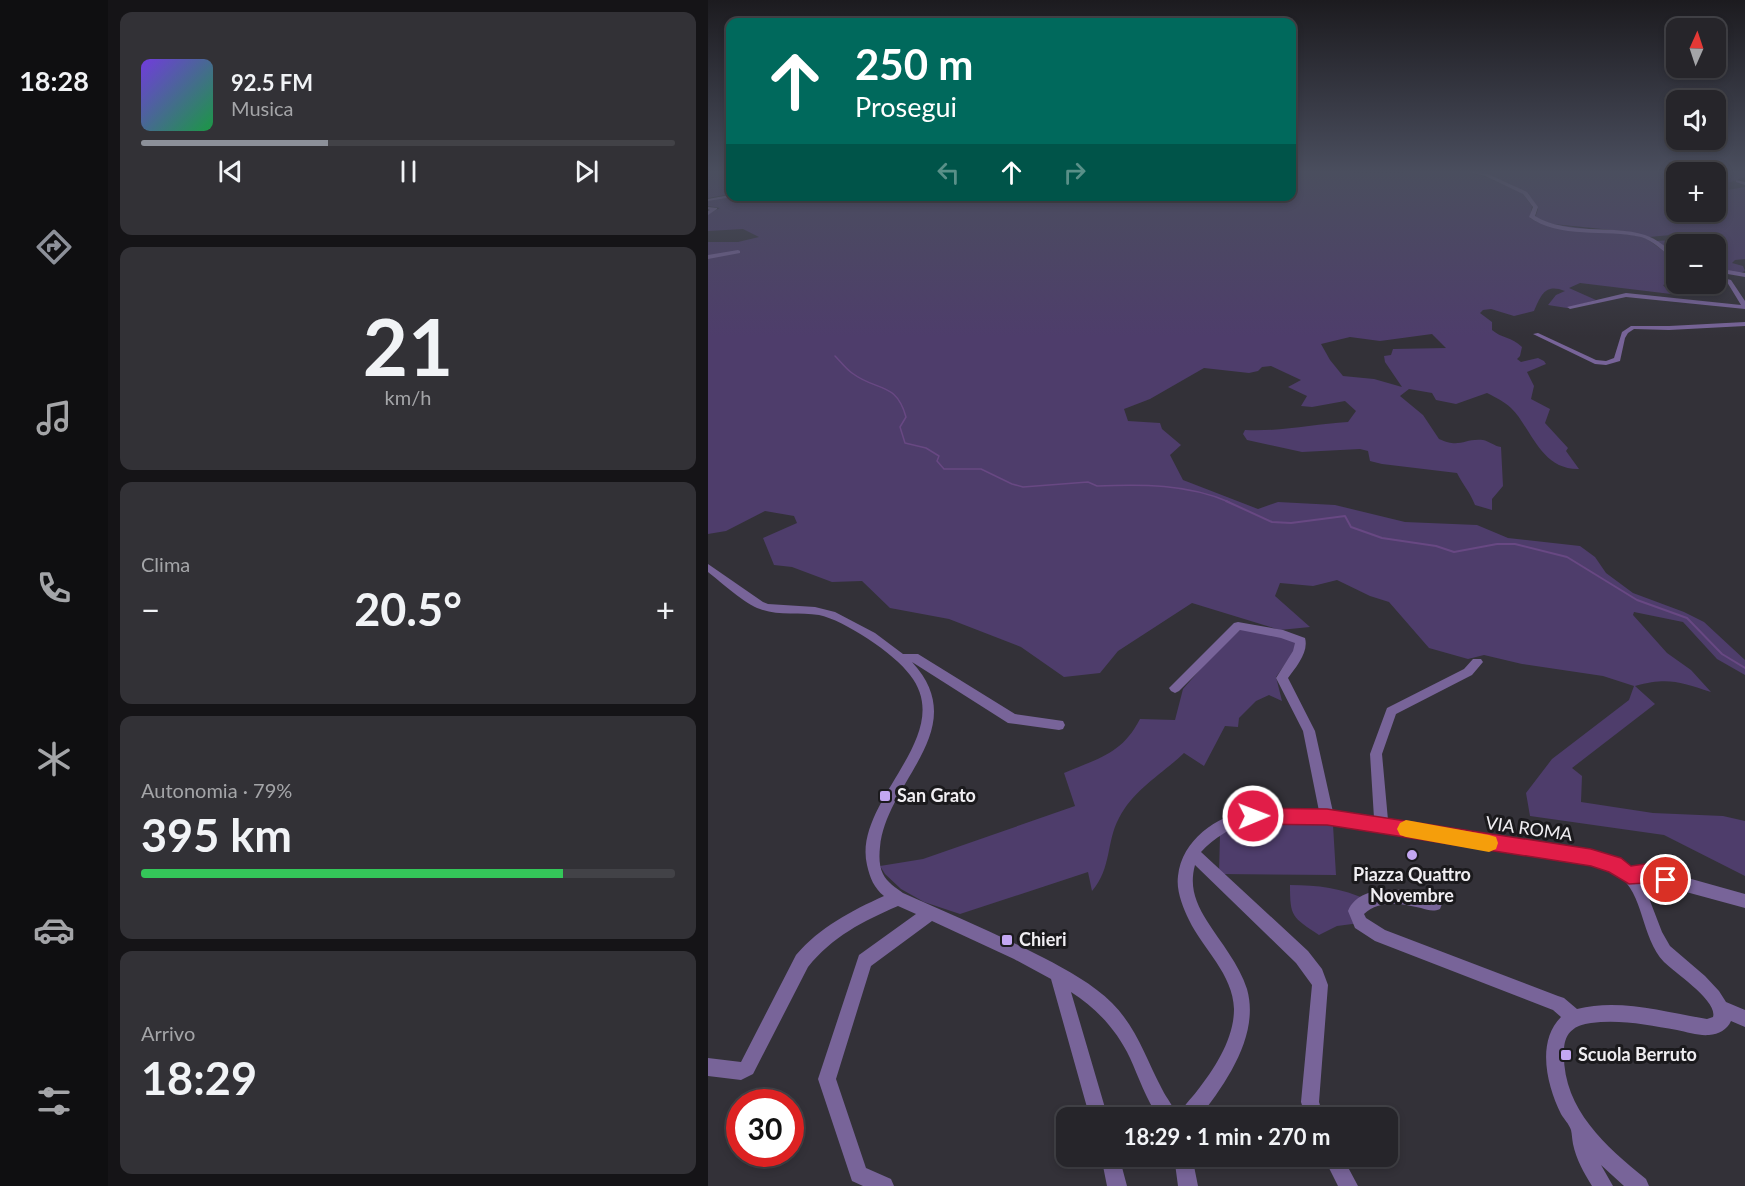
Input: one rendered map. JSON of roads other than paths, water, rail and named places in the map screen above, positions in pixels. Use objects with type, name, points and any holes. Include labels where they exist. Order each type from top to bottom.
[{"type":"street","points":[[1572,226],[1642,236],[1666,251]]},
{"type":"street","points":[[708,257],[738,252]]},
{"type":"street","points":[[1726,272],[1745,275]]},
{"type":"street","points":[[1726,280],[1729,281],[1745,307]]},
{"type":"street","points":[[1570,307],[1626,295],[1745,307]]},
{"type":"street","points":[[1536,334],[1592,361],[1607,363],[1617,359],[1622,338],[1625,332],[1633,327],[1669,328],[1745,324]]},
{"type":"street","points":[[708,567],[759,605],[767,608],[823,612],[845,621],[902,658],[914,671],[927,704],[928,725],[922,741],[892,795],[878,828],[873,847],[876,876],[898,898],[1026,957],[1091,995],[1123,1028],[1162,1107]]},
{"type":"street","points":[[1175,688],[1238,626],[1283,634],[1301,641],[1299,652],[1282,678],[1309,732],[1327,817]]},
{"type":"street","points":[[902,658],[914,657],[1012,719],[1059,725]]},
{"type":"street","points":[[1381,824],[1376,754],[1391,711],[1468,672],[1477,662]]},
{"type":"street","name":"VIA ROMA","points":[[1192,853],[1202,841],[1239,819],[1264,815],[1327,817],[1591,858],[1614,865],[1629,875]]},
{"type":"street","points":[[1196,1107],[1229,1057],[1241,1022],[1242,1008],[1240,993],[1233,975],[1195,915],[1184,890],[1184,874],[1192,853],[1302,957],[1316,975],[1320,985],[1311,1085],[1312,1107]]},
{"type":"street","points":[[1745,901],[1645,873],[1629,875],[1641,895],[1662,946],[1701,982],[1724,1009],[1745,1019]]},
{"type":"street","points":[[1435,904],[1375,896],[1356,911],[1360,923],[1367,928],[1434,958],[1558,1004],[1575,1018]]},
{"type":"street","points":[[708,1067],[741,1071],[747,1068],[802,961],[810,950],[820,940],[857,916],[898,898]]},
{"type":"street","points":[[884,1186],[859,1174],[827,1079],[865,961],[931,914]]},
{"type":"street","points":[[1058,976],[1096,1107]]},
{"type":"street","points":[[1639,1186],[1610,1161],[1580,1127],[1564,1096],[1554,1055],[1559,1033],[1568,1021],[1575,1018],[1607,1014],[1631,1015],[1712,1027],[1725,1020],[1724,1009]]},
{"type":"street","points":[[1580,1127],[1584,1152],[1603,1186]]},
{"type":"street","points":[[1113,1167],[1117,1186]]},
{"type":"street","points":[[1185,1167],[1188,1186]]},
{"type":"street","points":[[1338,1167],[1348,1186]]},
{"type":"waterway","points":[[835,356],[852,373],[891,392],[897,398],[906,417],[900,427],[905,443],[926,448],[939,456],[937,461],[944,469],[981,469],[1023,487],[1088,482],[1097,486],[1164,486],[1181,488],[1229,502]]},
{"type":"waterway","points":[[1226,501],[1272,522],[1291,523],[1345,516],[1351,527],[1382,538],[1436,546],[1454,552],[1497,544],[1515,544],[1567,557],[1637,600],[1687,618],[1722,654],[1745,668]]},
{"type":"place","name":"San Grato","points":[[885,796]]},
{"type":"place","name":"Piazza Quattro Novembre","points":[[1412,855]]},
{"type":"place","name":"Chieri","points":[[1007,940]]},
{"type":"place","name":"Scuola Berruto","points":[[1566,1055]]}]
